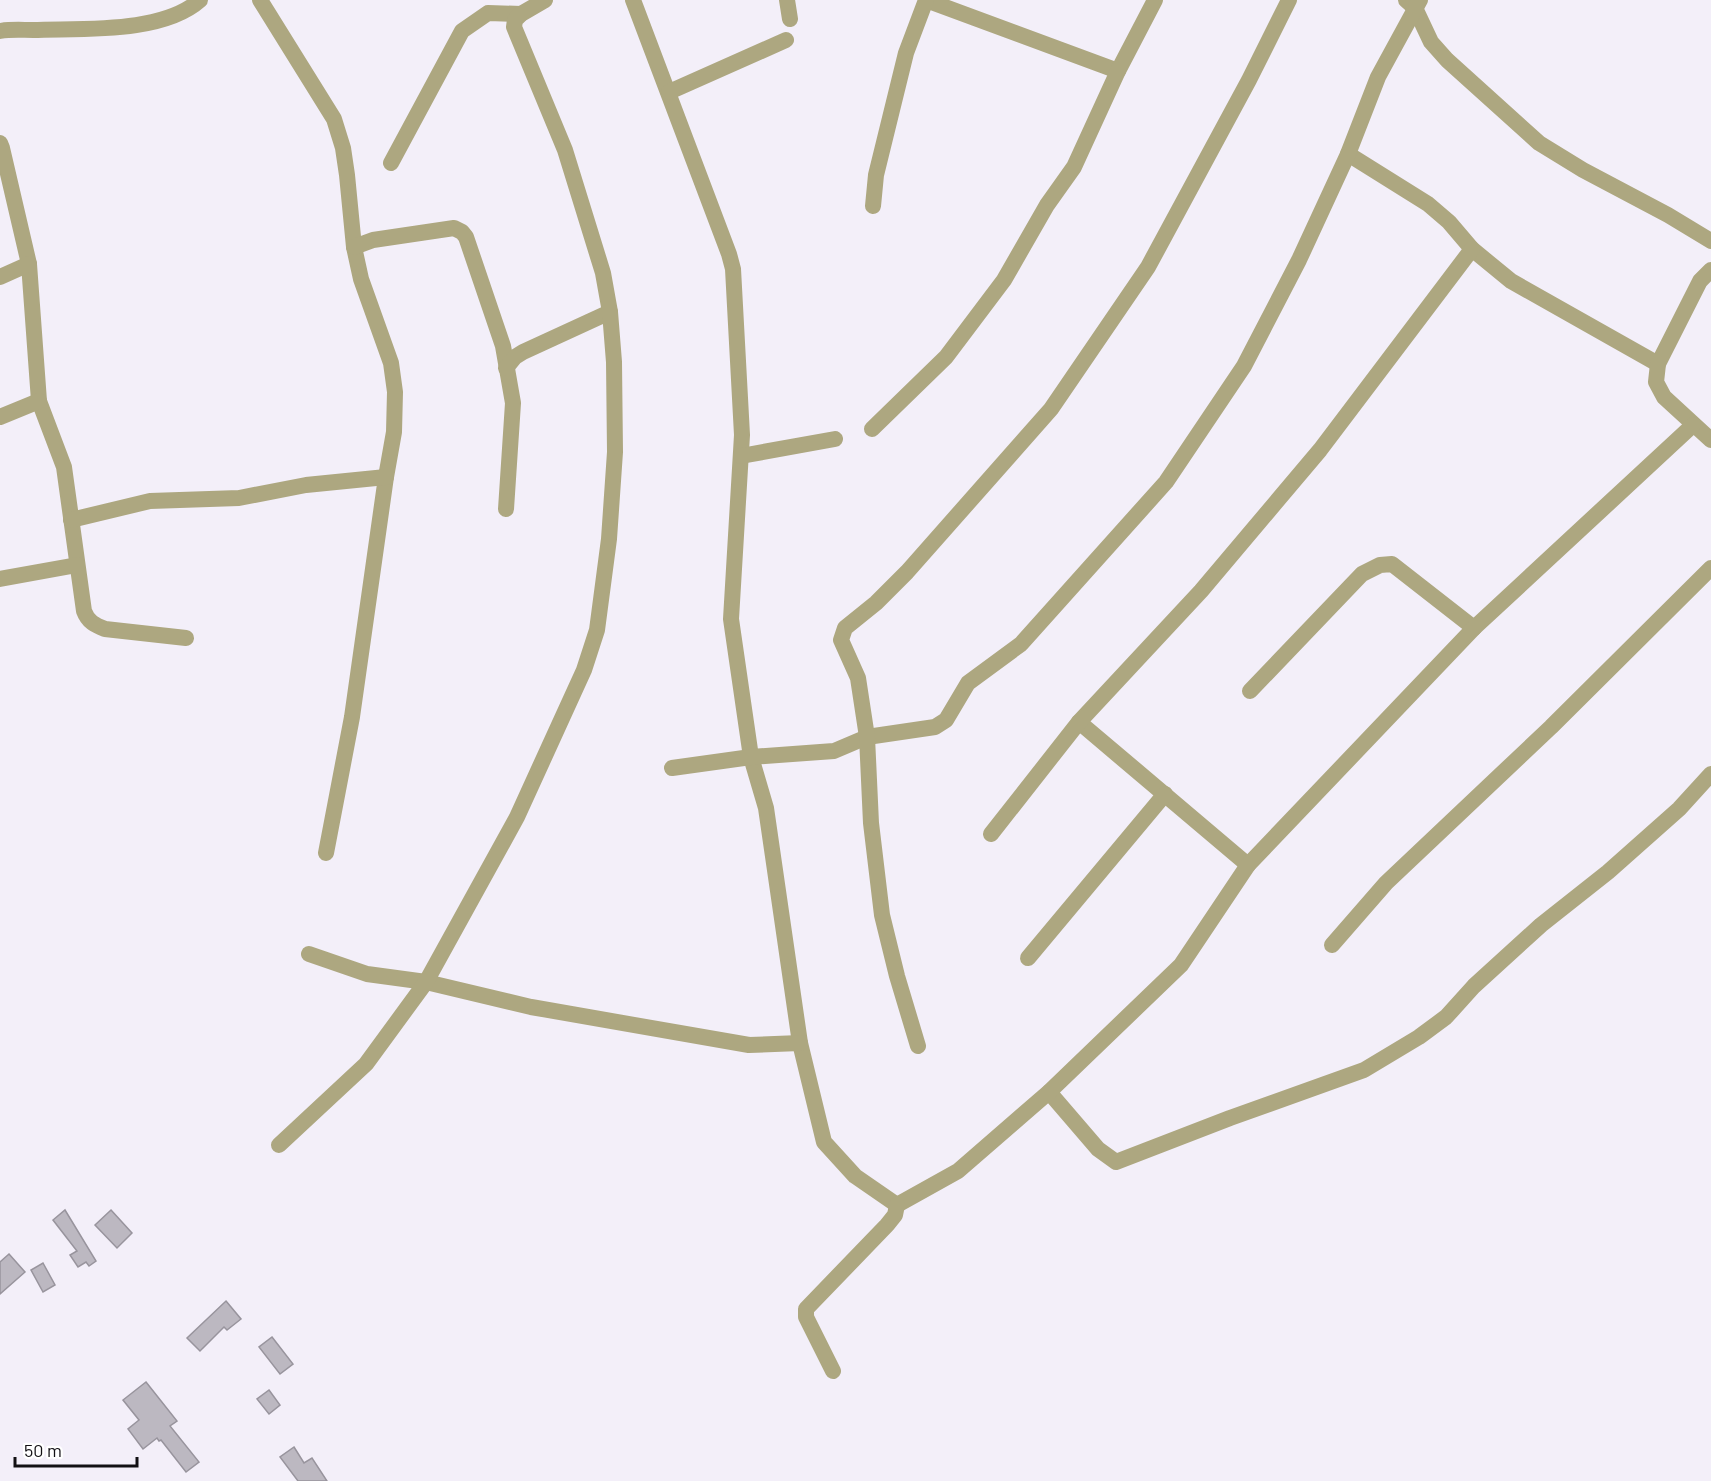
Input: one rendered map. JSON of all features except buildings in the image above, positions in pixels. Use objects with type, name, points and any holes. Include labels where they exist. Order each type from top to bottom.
[{"type":"street","points":[[0,32],[119,27],[151,23],[176,14],[200,0]]},
{"type":"street","points":[[260,0],[334,119],[343,148],[354,247],[361,279],[391,363],[394,392],[394,432],[352,717],[326,853]]},
{"type":"street","points":[[279,1145],[366,1064],[426,982],[518,818],[584,670],[597,630],[609,539],[615,452],[614,362],[610,312],[603,273],[565,150],[514,27],[515,20],[521,14],[545,0]]},
{"type":"street","points":[[633,0],[733,269],[742,435],[731,619],[751,757],[766,808],[800,1043],[824,1142],[855,1176],[897,1205]]},
{"type":"street","points":[[787,0],[790,19]]},
{"type":"street","points":[[873,206],[876,175],[906,53],[926,0],[1118,71]]},
{"type":"street","points":[[872,429],[946,357],[1004,280],[1047,205],[1074,167],[1118,71],[1155,0]]},
{"type":"street","points":[[918,1046],[882,915],[871,823],[867,737],[858,678],[841,639],[844,628],[876,603],[907,572],[1051,409],[1148,267],[1249,80],[1289,0]]},
{"type":"street","points":[[672,768],[751,757],[834,751],[867,737],[935,727],[946,720],[968,683],[1021,644],[1166,482],[1244,366],[1299,260],[1348,154],[1378,77],[1414,3]]},
{"type":"street","points":[[1414,3],[1431,42],[1447,60],[1539,143],[1711,241]]},
{"type":"street","points":[[391,163],[462,31],[488,13],[521,14]]},
{"type":"street","points":[[669,92],[786,40]]},
{"type":"street","points":[[0,143],[29,264],[39,401],[64,467],[84,611],[87,619],[105,629],[186,639]]},
{"type":"street","points":[[1348,154],[1428,204],[1449,222],[1472,249],[1511,281],[1658,364]]},
{"type":"street","points":[[354,247],[373,240],[454,228],[466,237],[503,346],[513,403],[506,509]]},
{"type":"street","points":[[991,834],[1079,722],[1201,591],[1320,450],[1472,249]]},
{"type":"street","points":[[0,277],[29,264]]},
{"type":"street","points":[[1711,270],[1700,281],[1658,364],[1656,382],[1664,397],[1711,440]]},
{"type":"street","points":[[506,368],[515,357],[523,352],[610,312]]},
{"type":"street","points":[[0,417],[39,401]]},
{"type":"street","points":[[833,1371],[806,1317],[806,1309],[887,1225],[895,1215],[897,1205],[958,1171],[1049,1092],[1181,965],[1248,865],[1474,628],[1693,425]]},
{"type":"street","points":[[741,456],[835,439]]},
{"type":"street","points":[[71,519],[150,501],[239,498],[306,485],[386,477]]},
{"type":"street","points":[[1250,691],[1362,574],[1380,565],[1392,564],[1474,628]]},
{"type":"street","points":[[0,579],[77,565]]},
{"type":"street","points":[[1332,945],[1386,883],[1551,727],[1711,568]]},
{"type":"street","points":[[1079,722],[1248,865]]},
{"type":"street","points":[[1049,1092],[1098,1149],[1116,1162],[1364,1070],[1419,1037],[1446,1017],[1474,986],[1541,925],[1608,872],[1679,809],[1711,774]]},
{"type":"street","points":[[1028,958],[1165,794]]},
{"type":"street","points":[[309,954],[367,974],[426,982],[531,1007],[748,1045],[800,1043]]}]
